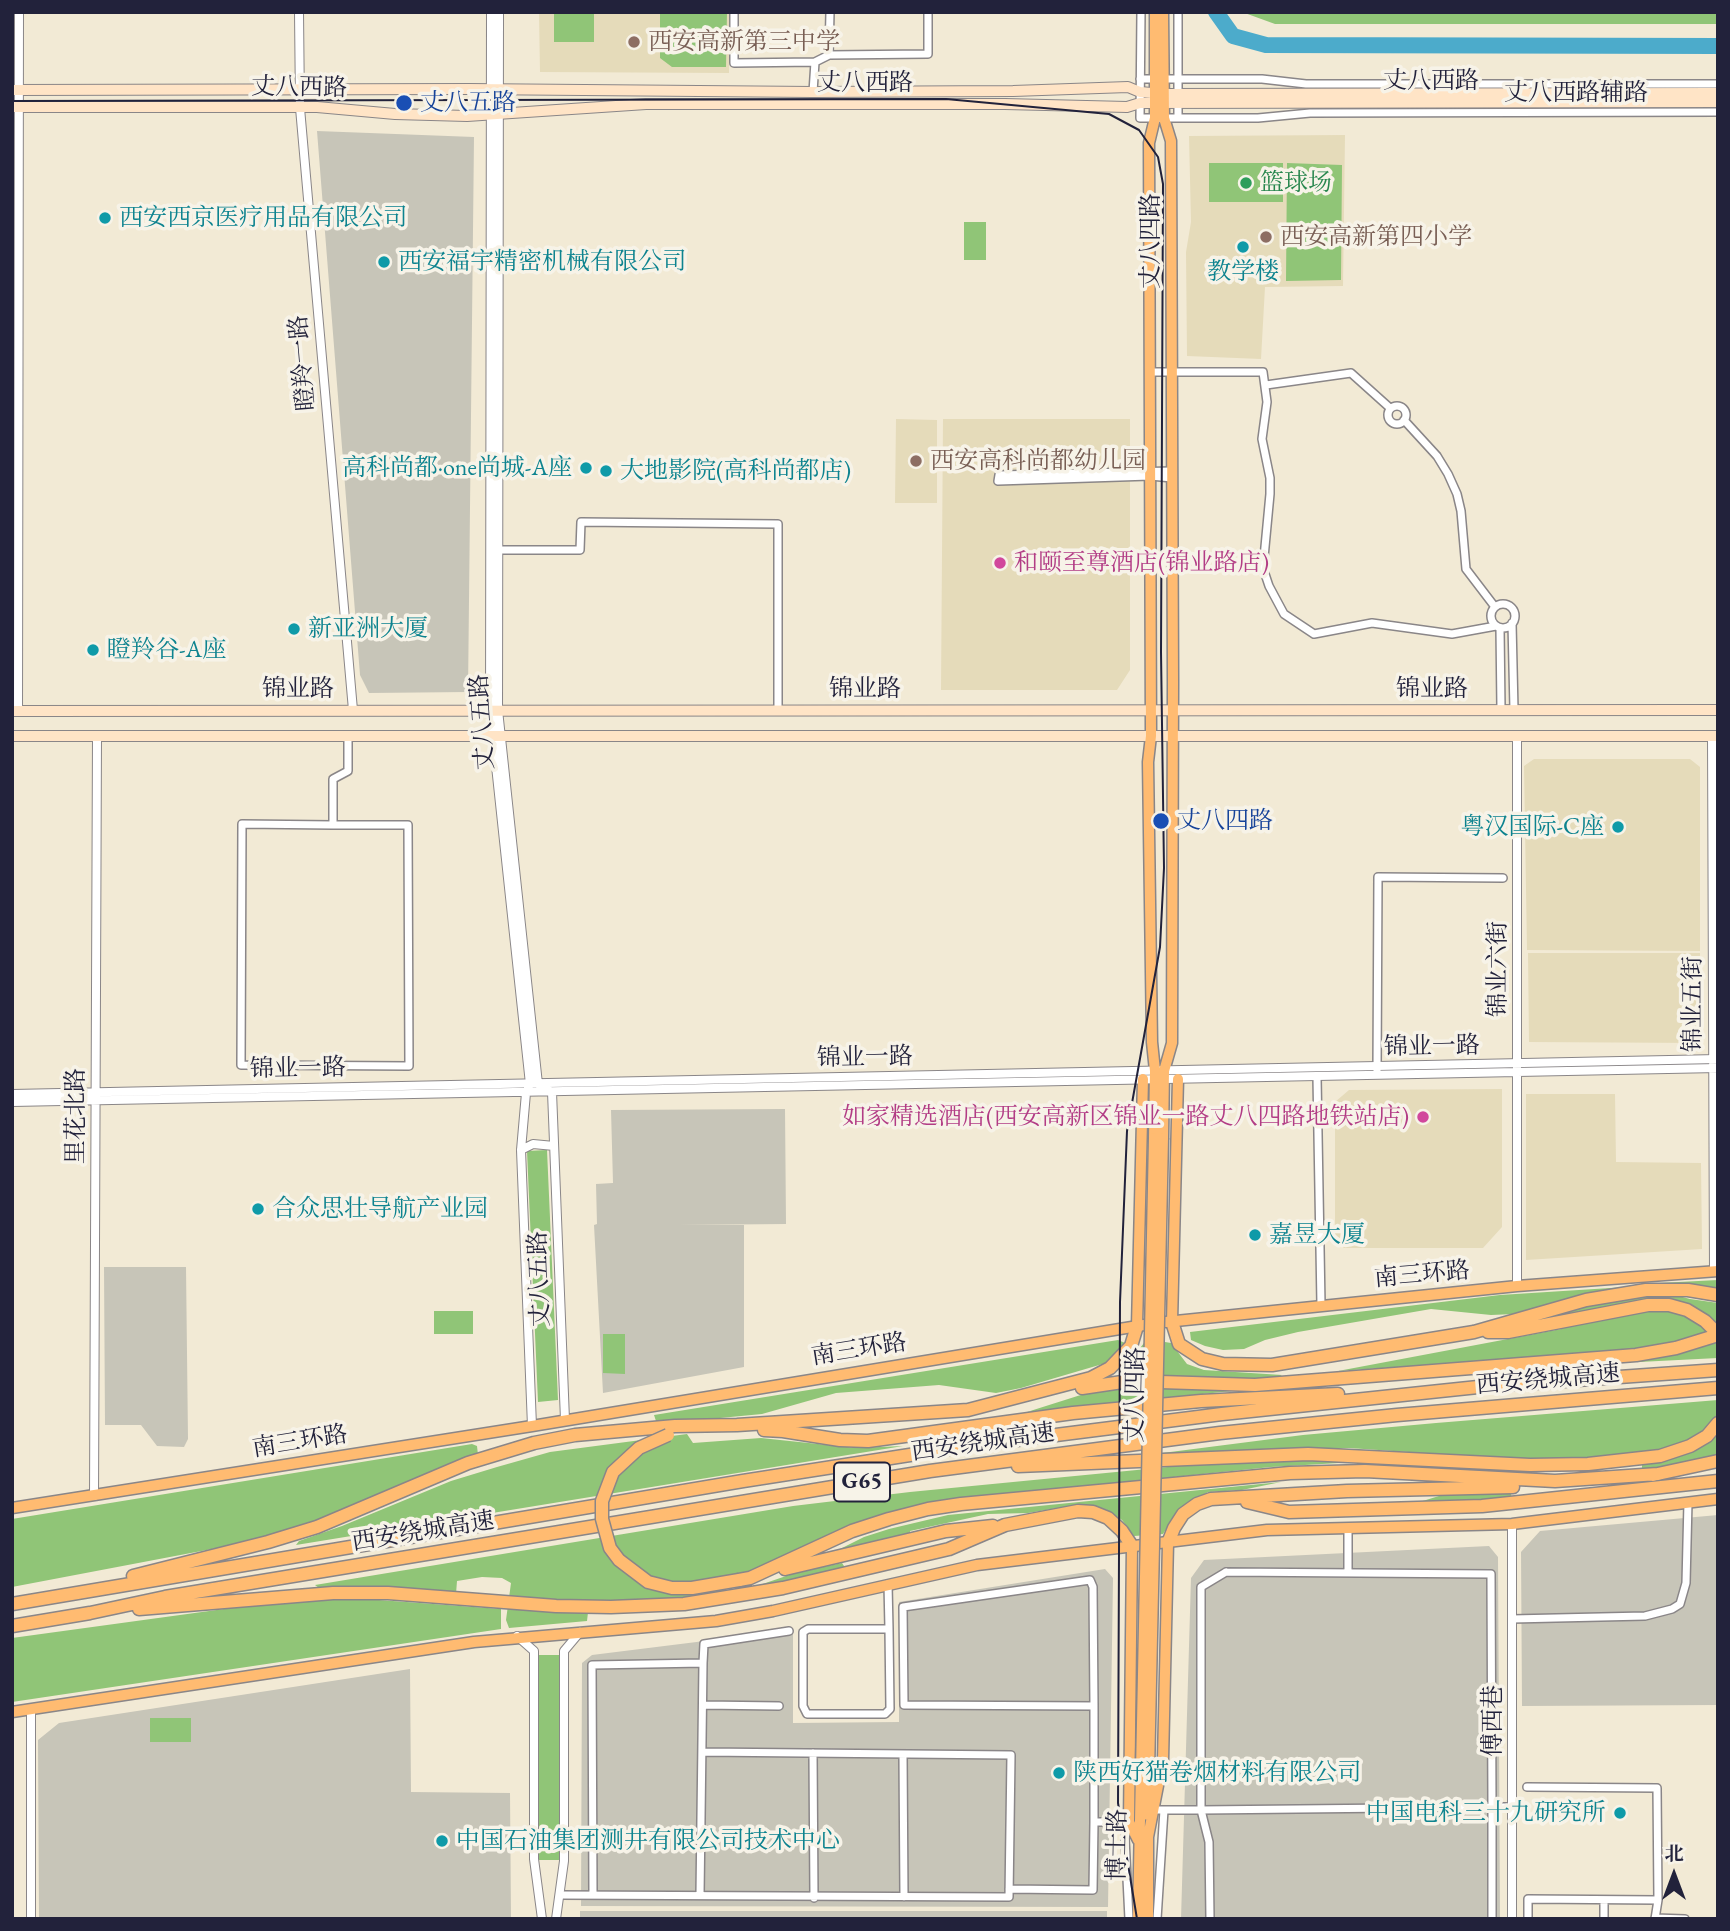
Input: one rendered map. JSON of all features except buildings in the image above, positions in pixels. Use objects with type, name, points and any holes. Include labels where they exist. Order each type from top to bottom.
[{"type":"highway","points":[[1172,1322],[1179,1344],[1202,1359],[1223,1364],[1272,1365],[1474,1332],[1586,1300],[1646,1290],[1688,1290],[1718,1295]]},
{"type":"highway","points":[[85,1590],[317,1527],[468,1463],[534,1443],[575,1435],[968,1410],[1094,1385],[1129,1381],[1255,1384],[1636,1355],[1676,1348],[1718,1334],[1705,1321],[1687,1310],[1669,1305],[1648,1305],[1508,1332],[1474,1332]]},
{"type":"highway","points":[[968,1410],[1091,1378],[1121,1359],[1131,1346],[1137,1326]]},
{"type":"highway","name":"西安绕城高速","points":[[12,1604],[961,1447],[1222,1414],[1478,1387],[1718,1370]]},
{"type":"highway","points":[[1132,1546],[1122,1531],[1108,1518],[1093,1512],[1062,1512],[1005,1525],[946,1531],[745,1579],[692,1588],[672,1588],[648,1582],[619,1560],[610,1548],[602,1519],[604,1494],[613,1472],[639,1448],[671,1430],[783,1431],[840,1440],[868,1441],[1073,1413],[1201,1401],[1478,1387]]},
{"type":"highway","name":"西安绕城高速","points":[[12,1626],[178,1594],[930,1471],[1183,1438],[1356,1419],[1718,1388]]},
{"type":"highway","points":[[930,1471],[1308,1454],[1530,1465],[1625,1461],[1660,1456],[1689,1446],[1707,1436],[1718,1423]]},
{"type":"highway","points":[[694,1431],[737,1425]]},
{"type":"highway","points":[[1168,1543],[1183,1514],[1204,1502],[1229,1497],[1596,1483],[1658,1474],[1718,1461]]},
{"type":"highway","points":[[745,1579],[852,1531],[928,1509],[961,1504],[1290,1473],[1365,1471],[1555,1481],[1658,1474]]},
{"type":"highway","points":[[1229,1497],[1289,1512],[1430,1508],[1482,1506],[1718,1481]]},
{"type":"highway","points":[[90,1613],[333,1593],[388,1593],[555,1606],[647,1606],[746,1595],[949,1549],[1005,1525]]},
{"type":"main road","name":"丈八四路","points":[[1145,1772],[1160,1075],[1152,1042],[1148,762],[1151,736],[1149,143],[1159,118],[1155,12]]},
{"type":"main road","name":"丈八四路","points":[[1159,79],[1163,12]]},
{"type":"main road","name":"丈八西路","points":[[15,90],[495,89],[813,92],[1013,91],[1128,87],[1140,98]]},
{"type":"main road","name":"丈八西路","points":[[1179,98],[1718,93]]},
{"type":"main road","name":"丈八西路","points":[[16,107],[300,107],[467,116],[646,104],[1006,104],[1126,107],[1140,98],[1718,102]]},
{"type":"main road","name":"丈八四路","points":[[1159,118],[1171,141],[1172,475],[1172,1043],[1160,1075]]},
{"type":"main road","name":"锦业路","points":[[15,711],[1718,710]]},
{"type":"main road","name":"锦业路","points":[[12,736],[1715,736]]},
{"type":"main road","points":[[1137,1326],[1143,1079]]},
{"type":"main road","points":[[1172,1322],[1178,1079]]},
{"type":"main road","name":"南三环路","points":[[12,1508],[1137,1326],[1517,1286],[1716,1271]]},
{"type":"main road","points":[[12,1712],[517,1636],[716,1621],[773,1611],[977,1565],[1268,1530],[1512,1524],[1718,1499]]},
{"type":"main road","points":[[1132,1546],[1129,1822],[1143,1838],[1159,1810],[1163,1760],[1168,1543]]},
{"type":"main road","name":"博士路","points":[[1138,1919],[1145,1772]]},
{"type":"main road","name":"博士路","points":[[1143,1838],[1148,1919]]},
{"type":"street","points":[[15,711],[15,90],[19,12]]},
{"type":"street","name":"瞪羚一路","points":[[299,12],[300,107],[353,710]]},
{"type":"street","name":"丈八五路","points":[[491,12],[495,89],[494,710],[534,1084],[526,1093],[521,1150],[532,1426]]},
{"type":"street","name":"丈八五路","points":[[495,89],[499,12]]},
{"type":"street","points":[[734,12],[734,63],[815,62],[829,55],[928,54],[928,12]]},
{"type":"street","points":[[829,55],[830,12]]},
{"type":"street","points":[[1140,98],[1141,12]]},
{"type":"street","points":[[1178,12],[1178,118]]},
{"type":"street","points":[[813,92],[815,62]]},
{"type":"street","name":"丈八西路辅路","points":[[1140,79],[1262,79],[1306,84],[1718,84]]},
{"type":"street","name":"丈八西路辅路","points":[[1140,98],[1140,118],[1258,118],[1310,113],[1718,112]]},
{"type":"street","name":"丈八五路","points":[[494,710],[499,550],[495,115]]},
{"type":"street","points":[[1150,372],[1263,372],[1267,402],[1262,439],[1270,494],[1263,568],[1284,614],[1314,634],[1372,623],[1452,634],[1508,627],[1512,623]]},
{"type":"street","points":[[1266,385],[1350,373],[1390,408]]},
{"type":"street","points":[[1390,408],[1395,406],[1403,409],[1404,420]]},
{"type":"street","points":[[1390,408],[1388,416],[1391,421],[1399,423],[1404,420]]},
{"type":"street","points":[[1404,420],[1437,456],[1448,474],[1461,512],[1466,569],[1495,607]]},
{"type":"street","points":[[1150,474],[998,481],[999,475],[1150,474],[1172,475]]},
{"type":"street","points":[[499,550],[580,550],[581,522],[778,524],[778,710]]},
{"type":"street","points":[[1501,709],[1498,627],[1491,620],[1491,614],[1495,607],[1502,604],[1510,606],[1515,614],[1512,623],[1514,710]]},
{"type":"street","name":"锦业六街","points":[[1517,735],[1517,1286]]},
{"type":"street","name":"里花北路","points":[[94,1496],[97,736]]},
{"type":"street","points":[[333,825],[333,779],[348,771],[348,736]]},
{"type":"street","name":"锦业五街","points":[[1715,736],[1716,1271]]},
{"type":"street","points":[[242,824],[333,825],[408,825],[409,1066],[241,1065],[242,824]]},
{"type":"street","points":[[1377,1071],[1378,877],[1503,878]]},
{"type":"street","name":"锦业一路","points":[[12,1102],[96,1096],[534,1084],[1715,1064]]},
{"type":"street","name":"锦业一路","points":[[12,1094],[96,1096],[552,1093],[1143,1079],[1160,1075],[1178,1079],[1317,1077],[1377,1071]]},
{"type":"street","points":[[1317,1077],[1321,1305]]},
{"type":"street","points":[[534,1084],[552,1093]]},
{"type":"street","name":"丈八五路","points":[[552,1093],[565,1420]]},
{"type":"street","points":[[521,1150],[533,1144],[554,1146]]},
{"type":"street","points":[[1512,1619],[1646,1616],[1680,1604],[1686,1583],[1688,1502]]},
{"type":"street","name":"傅西巷","points":[[1512,1524],[1512,1919]]},
{"type":"street","points":[[1348,1530],[1348,1573]]},
{"type":"street","points":[[1210,1919],[1209,1842],[1201,1810],[1201,1587],[1226,1572],[1491,1574],[1492,1919]]},
{"type":"street","points":[[1009,1889],[1093,1889],[1094,1706],[1093,1587],[1090,1580],[903,1607],[904,1705],[1094,1706]]},
{"type":"street","points":[[888,1584],[890,1709],[885,1714],[807,1714],[803,1706],[803,1632],[808,1629],[888,1629]]},
{"type":"street","points":[[700,1895],[704,1644],[789,1631]]},
{"type":"street","points":[[556,1919],[564,1861],[564,1650],[580,1632]]},
{"type":"street","points":[[517,1636],[534,1651],[534,1858],[542,1919]]},
{"type":"street","points":[[593,1895],[592,1665],[703,1663]]},
{"type":"street","points":[[703,1705],[779,1706]]},
{"type":"street","points":[[30,1919],[31,1709]]},
{"type":"street","points":[[560,1895],[1009,1897],[1011,1755],[703,1752]]},
{"type":"street","points":[[813,1752],[814,1898]]},
{"type":"street","points":[[903,1754],[904,1897]]},
{"type":"street","points":[[1527,1787],[1657,1788],[1658,1900],[1655,1918],[1685,1919]]},
{"type":"street","points":[[1157,1919],[1159,1810],[1512,1807]]},
{"type":"street","points":[[1094,1822],[1129,1822],[1125,1838],[1129,1919]]},
{"type":"street","points":[[1528,1919],[1528,1899],[1658,1900]]},
{"type":"street","points":[[1604,1900],[1604,1919]]},
{"type":"shaded area","name":"西安高新第三中学","points":[[539,12],[729,12],[729,73],[540,72]]},
{"type":"shaded area","points":[[317,131],[474,137],[468,692],[369,693],[360,675]]},
{"type":"shaded area","name":"西安高新第四小学","points":[[1345,135],[1343,286],[1265,287],[1261,359],[1187,356],[1186,252],[1191,222],[1189,136]]},
{"type":"shaded area","name":"西安高科尚都幼儿园","points":[[896,419],[937,420],[937,503],[895,503]]},
{"type":"shaded area","points":[[943,419],[1130,419],[1130,670],[1117,690],[941,690]]},
{"type":"shaded area","points":[[1534,759],[1690,759],[1700,767],[1700,951],[1527,950],[1524,766]]},
{"type":"shaded area","points":[[1528,953],[1700,953],[1699,1043],[1529,1042]]},
{"type":"shaded area","points":[[1502,1089],[1502,1227],[1483,1248],[1344,1248],[1335,1239],[1335,1102],[1349,1090]]},
{"type":"shaded area","points":[[1526,1094],[1615,1094],[1616,1162],[1701,1163],[1702,1249],[1526,1260]]},
{"type":"shaded area","points":[[785,1109],[786,1224],[679,1225],[744,1225],[744,1367],[603,1393],[594,1225],[597,1224],[596,1184],[613,1183],[611,1110]]},
{"type":"shaded area","points":[[104,1267],[186,1267],[188,1439],[184,1447],[157,1446],[141,1425],[105,1425]]},
{"type":"shaded area","points":[[1718,1515],[1718,1705],[1522,1706],[1521,1552],[1540,1531]]},
{"type":"shaded area","points":[[1489,1546],[1498,1557],[1500,1919],[1181,1919],[1191,1578],[1204,1560]]},
{"type":"shaded area","points":[[1105,1569],[1113,1578],[1108,1907],[581,1906],[582,1663],[592,1655],[793,1630],[793,1723],[899,1722],[899,1602]]},
{"type":"shaded area","points":[[410,1669],[411,1792],[510,1793],[511,1919],[39,1919],[38,1740],[59,1723]]},
{"type":"shaded area","points":[[580,1911],[1107,1911],[1107,1919],[580,1919]]},
{"type":"green space","points":[[554,12],[594,12],[594,42],[554,42]]},
{"type":"green space","points":[[660,12],[727,12],[726,67],[672,67],[660,58]]},
{"type":"green space","points":[[1242,12],[1718,12],[1718,24],[1275,24]]},
{"type":"green space","name":"篮球场","points":[[1209,163],[1283,163],[1283,202],[1209,202]]},
{"type":"green space","points":[[1287,163],[1342,165],[1341,280],[1286,281]]},
{"type":"green space","points":[[964,222],[986,222],[986,260],[964,260]]},
{"type":"green space","points":[[547,1150],[558,1400],[538,1402],[527,1151]]},
{"type":"green space","points":[[1718,1280],[1718,1289],[1659,1283]]},
{"type":"green space","points":[[1642,1286],[1690,1299],[1718,1303],[1718,1332],[1620,1352],[1338,1371],[1561,1329],[1557,1305],[1514,1314],[1491,1315],[1431,1309],[1298,1332],[1265,1340],[1244,1349],[1223,1350],[1205,1346],[1191,1340],[1190,1332],[1500,1295]]},
{"type":"green space","points":[[434,1311],[473,1311],[473,1334],[434,1334]]},
{"type":"green space","points":[[603,1334],[625,1334],[625,1374],[603,1373]]},
{"type":"green space","points":[[1147,1339],[1171,1343],[1187,1364],[1204,1370],[1282,1375],[1277,1378],[1237,1379],[1118,1377]]},
{"type":"green space","points":[[1118,1340],[1125,1343],[1106,1363],[996,1393],[939,1385],[836,1393],[762,1414],[657,1424],[654,1415]]},
{"type":"green space","points":[[1718,1341],[1718,1358],[1639,1362],[1645,1358]]},
{"type":"green space","points":[[1126,1386],[1232,1391],[1027,1412],[1087,1393]]},
{"type":"green space","points":[[1718,1400],[1718,1456],[1642,1470],[1642,1456],[1541,1461],[1349,1448],[1139,1456],[1303,1435]]},
{"type":"green space","points":[[687,1434],[693,1443],[761,1438],[856,1448],[903,1446],[296,1545],[299,1541],[451,1481],[497,1467],[550,1452]]},
{"type":"green space","points":[[472,1444],[477,1446],[478,1455],[310,1525],[254,1541],[12,1587],[12,1519]]},
{"type":"green space","points":[[1271,1461],[1373,1461],[1271,1467],[1038,1491],[925,1506],[724,1582],[726,1595],[589,1604],[587,1621],[509,1628],[506,1620],[511,1583],[502,1578],[482,1577],[457,1581],[456,1594],[319,1588],[315,1585],[793,1506],[1178,1466]]},
{"type":"green space","points":[[1281,1482],[1242,1490],[1208,1492],[1179,1509],[1163,1534],[1134,1536],[1122,1520],[1107,1510],[1091,1505],[1070,1506],[1028,1513],[988,1514],[910,1531],[910,1534],[834,1552],[864,1537],[948,1515]]},
{"type":"green space","points":[[1458,1493],[1511,1493],[1512,1501],[1413,1504]]},
{"type":"green space","points":[[842,1563],[846,1569],[742,1591],[795,1573]]},
{"type":"green space","points":[[352,1598],[501,1609],[501,1629],[12,1702],[12,1638],[275,1602]]},
{"type":"green space","points":[[539,1655],[559,1655],[559,1860],[539,1860]]},
{"type":"green space","points":[[150,1718],[191,1718],[191,1742],[150,1742]]},
{"type":"waterway","points":[[1216,12],[1233,36],[1266,45],[1718,46]]},
{"type":"tram line","points":[[12,101],[946,99],[1109,114],[1139,130],[1158,157],[1163,184],[1161,652],[1164,868],[1160,947],[1127,1131],[1120,1302],[1118,1803],[1137,1919]]},
{"type":"place","name":"西安高新第三中学","points":[[634,42]]},
{"type":"place","name":"丈八五路","points":[[404,103]]},
{"type":"place","name":"篮球场","points":[[1246,183]]},
{"type":"place","name":"西安西京医疗用品有限公司","points":[[105,218]]},
{"type":"place","name":"西安高新第四小学","points":[[1266,237]]},
{"type":"place","name":"教学楼","points":[[1243,247]]},
{"type":"place","name":"西安福宇精密机械有限公司","points":[[384,262]]},
{"type":"place","name":"西安高科尚都幼儿园","points":[[916,461]]},
{"type":"place","name":"高科尚都·one尚城-A座","points":[[586,468]]},
{"type":"place","name":"大地影院(高科尚都店)","points":[[606,471]]},
{"type":"place","name":"和颐至尊酒店(锦业路店)","points":[[1000,563]]},
{"type":"place","name":"新亚洲大厦","points":[[294,629]]},
{"type":"place","name":"瞪羚谷-A座","points":[[93,650]]},
{"type":"place","name":"丈八四路","points":[[1161,821]]},
{"type":"place","name":"粤汉国际-C座","points":[[1618,827]]},
{"type":"place","name":"如家精选酒店(西安高新区锦业一路丈八四路地铁站店)","points":[[1423,1117]]},
{"type":"place","name":"合众思壮导航产业园","points":[[258,1209]]},
{"type":"place","name":"嘉昱大厦","points":[[1255,1235]]},
{"type":"place","name":"陕西好猫卷烟材料有限公司","points":[[1059,1773]]},
{"type":"place","name":"中国电科三十九研究所","points":[[1620,1813]]},
{"type":"place","name":"中国石油集团测井有限公司技术中心","points":[[442,1841]]}]
